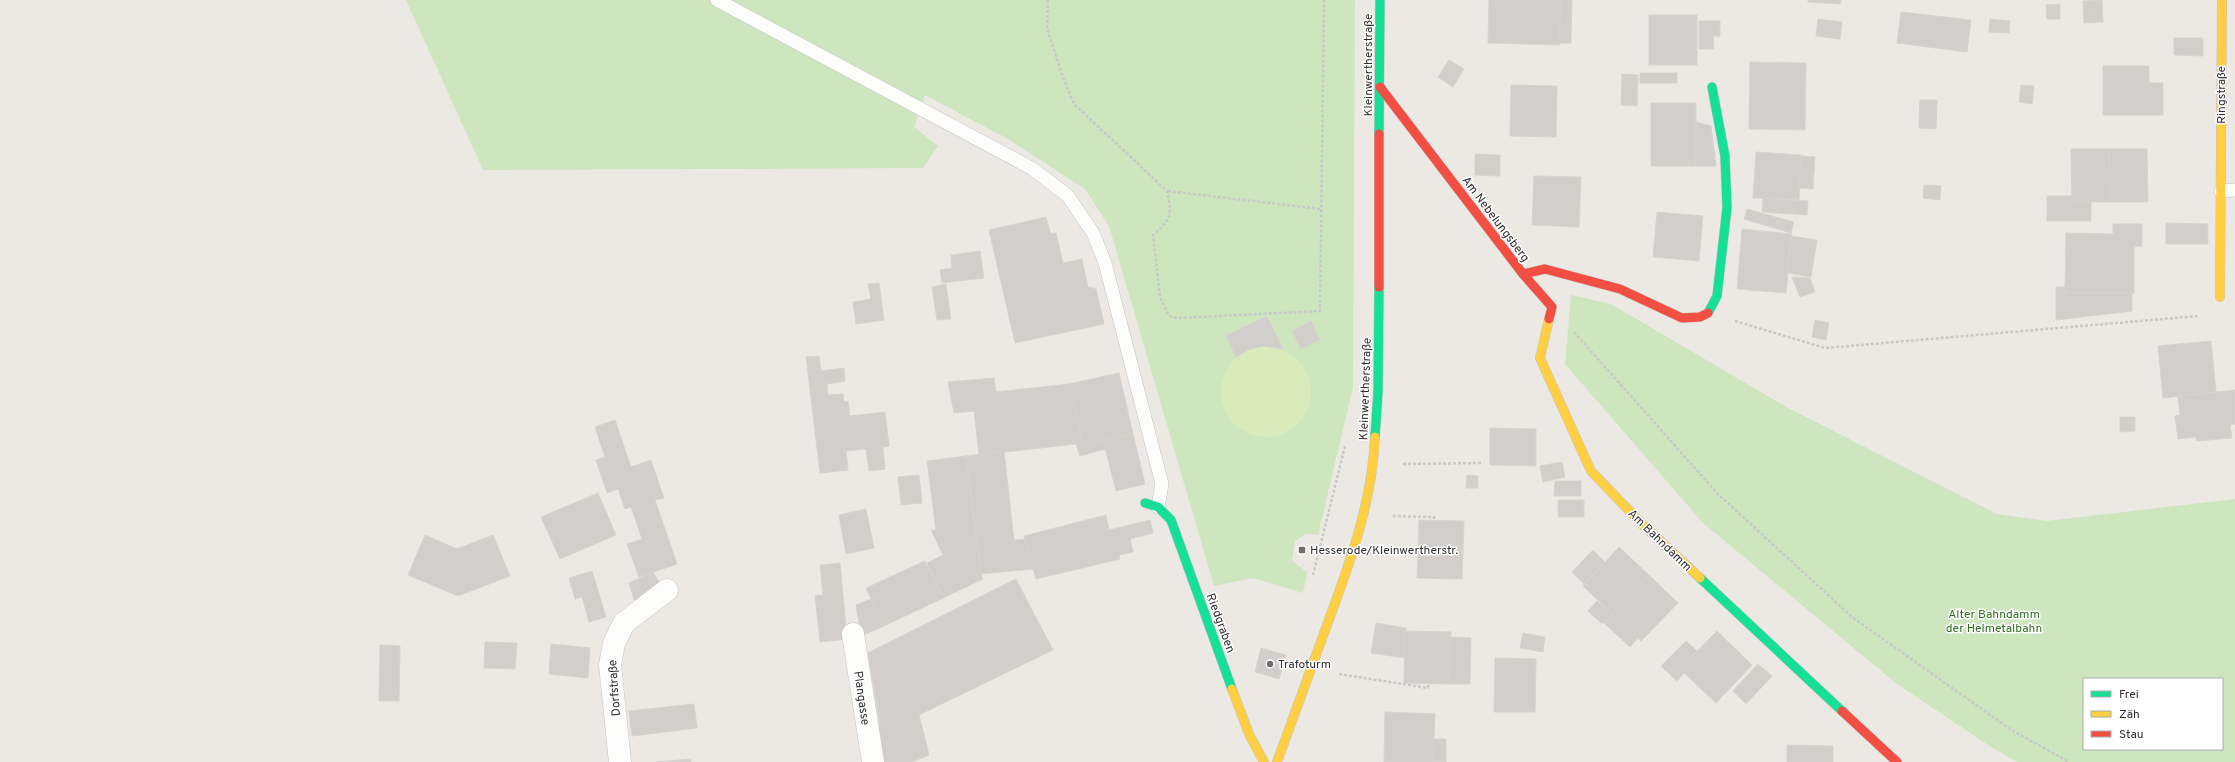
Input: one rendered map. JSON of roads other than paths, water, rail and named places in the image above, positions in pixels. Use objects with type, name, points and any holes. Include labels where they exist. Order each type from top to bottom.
[{"type":"street","name":"Kleinwertherstraße","points":[[1277,762],[1349,567],[1364,516],[1374,464],[1378,392],[1380,0]]},
{"type":"street","name":"Ringstraße","points":[[2220,297],[2222,0]]},
{"type":"street","name":"Am Nebelungsberg","points":[[1380,87],[1523,274],[1545,269],[1620,289],[1682,318],[1700,317],[1708,313],[1718,296],[1727,208],[1725,156],[1712,86]]},
{"type":"street","name":"Am Bahndamm","points":[[1523,274],[1552,306],[1540,358],[1556,397],[1591,471],[1641,523],[1893,761]]},
{"type":"street","name":"Riedgraben","points":[[1145,503],[1158,507],[1171,520],[1249,734],[1264,762]]},
{"type":"street","name":"Dorfstraße","points":[[620,762],[610,665],[614,643],[624,623],[667,590]]},
{"type":"street","name":"Plangasse","points":[[853,634],[873,762]]},
{"type":"lane","points":[[717,0],[1033,169],[1068,196],[1093,233],[1105,263],[1162,484],[1158,507]]},
{"type":"lane","points":[[2221,191],[2235,190]]},
{"type":"place","name":"Hesserode/Kleinwertherstr.","points":[[1302,550]]},
{"type":"place","name":"Trafoturm","points":[[1270,664]]},
{"type":"park label","name":"Alter Bahndamm der Helmetalbahn","points":[[1994,621]]}]
